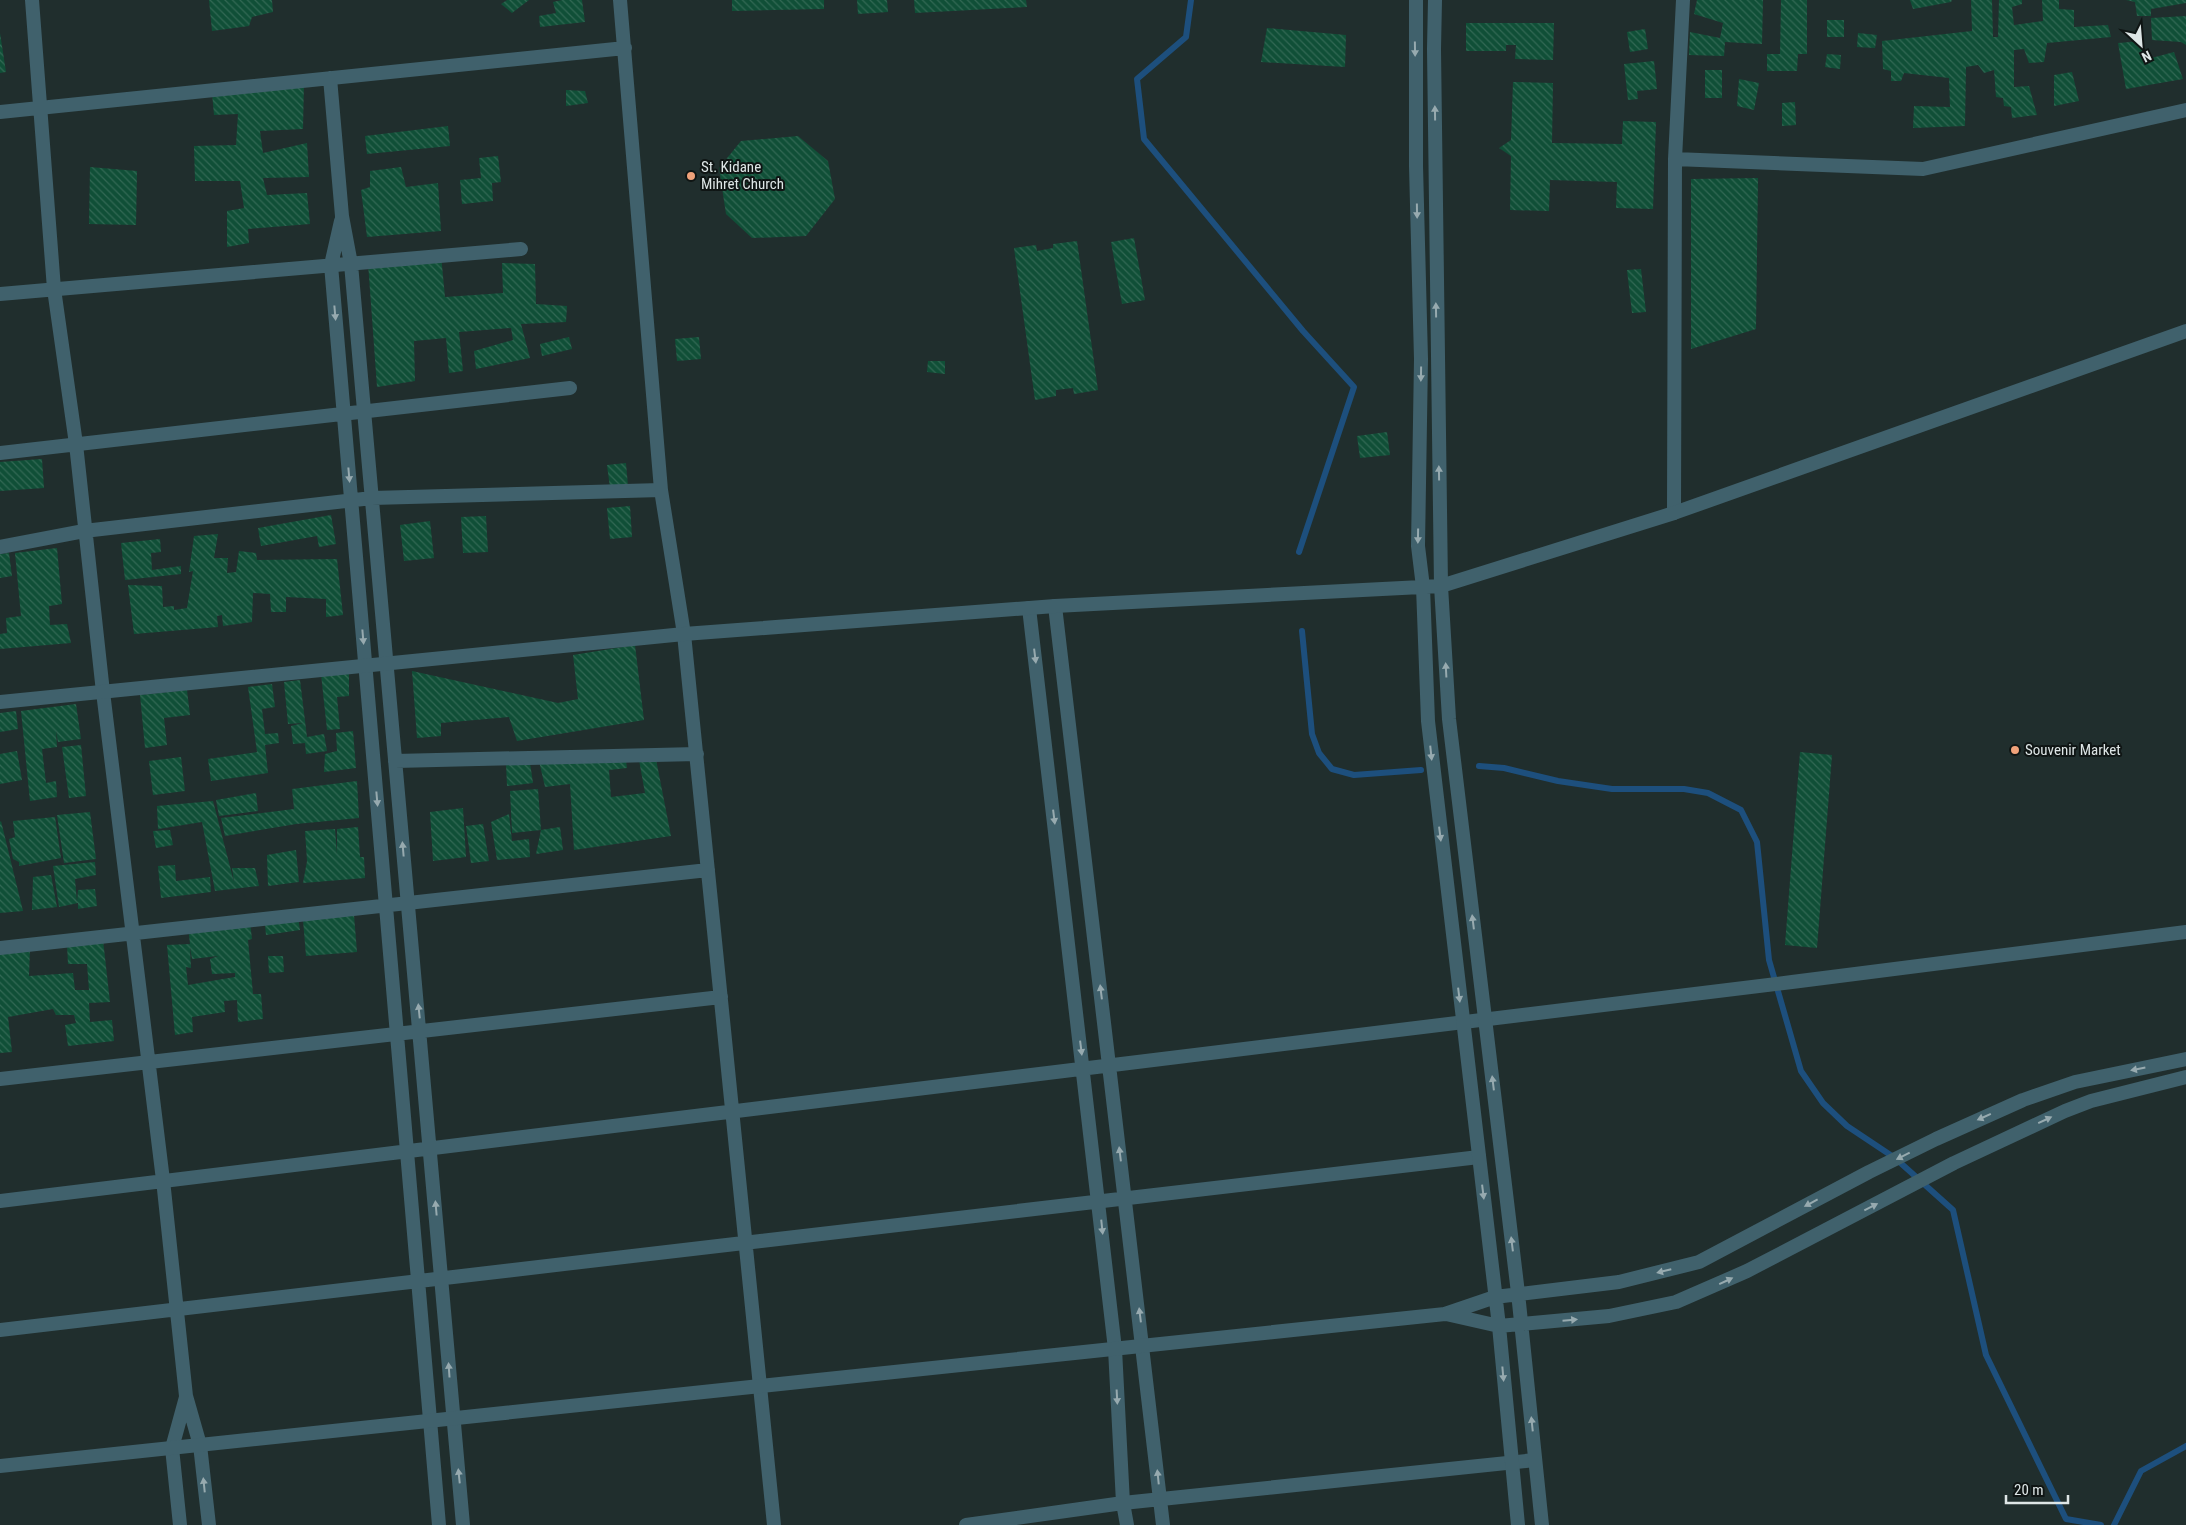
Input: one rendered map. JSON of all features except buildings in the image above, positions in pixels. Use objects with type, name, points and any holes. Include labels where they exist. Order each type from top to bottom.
[{"type":"street","points":[[32,0],[54,289],[76,444],[103,692],[164,1180],[186,1396],[200,1445],[209,1525]]},
{"type":"street","points":[[620,0],[661,490],[684,634],[774,1525]]},
{"type":"street","points":[[1416,0],[1416,139],[1421,359],[1418,546],[1423,587],[1428,720],[1499,1326],[1518,1525]]},
{"type":"street","points":[[1435,0],[1441,586],[1449,719],[1518,1293],[1542,1525]]},
{"type":"street","points":[[1674,513],[1675,159],[1683,0]]},
{"type":"street","points":[[0,112],[624,48]]},
{"type":"street","points":[[330,78],[342,216],[351,264],[463,1525]]},
{"type":"street","points":[[1675,159],[1923,169],[2186,110]]},
{"type":"street","points":[[1416,139],[1435,140]]},
{"type":"street","points":[[342,216],[331,265],[439,1525]]},
{"type":"street","points":[[0,294],[521,249]]},
{"type":"street","points":[[0,702],[684,634],[1055,606],[1441,586],[1674,513],[2186,331]]},
{"type":"street","points":[[0,453],[570,388]]},
{"type":"street","points":[[0,547],[84,531],[372,498],[661,490]]},
{"type":"street","points":[[1055,606],[1163,1525]]},
{"type":"street","points":[[1029,608],[1084,1068],[1115,1348],[1123,1503],[1127,1525]]},
{"type":"street","points":[[396,761],[696,754]]},
{"type":"street","points":[[0,948],[708,870]]},
{"type":"street","points":[[0,1201],[1792,982],[2186,932]]},
{"type":"street","points":[[0,1079],[721,997]]},
{"type":"street","points":[[0,1466],[1445,1314],[1495,1297],[1619,1282],[1699,1262],[1869,1172],[1936,1139],[2049,1090],[2075,1082],[2186,1059]]},
{"type":"street","points":[[1445,1314],[1499,1326],[1609,1316],[1676,1302],[1747,1271],[1954,1163],[2064,1111],[2091,1101],[2186,1077]]},
{"type":"street","points":[[0,1330],[1479,1157]]},
{"type":"street","points":[[180,1525],[172,1448],[186,1396]]},
{"type":"street","points":[[966,1525],[1123,1503],[1535,1460]]},
{"type":"waterway","points":[[1191,0],[1186,37],[1137,79],[1144,139],[1303,331],[1354,387],[1299,552]]},
{"type":"waterway","points":[[1302,631],[1312,734],[1319,753],[1332,769],[1354,775],[1421,770]]},
{"type":"waterway","points":[[1479,766],[1504,768],[1558,781],[1612,789],[1684,789],[1708,793],[1741,810],[1757,842],[1769,960],[1801,1071],[1823,1103],[1847,1126],[1895,1158],[1953,1210],[1986,1355],[2066,1519],[2101,1525]]},
{"type":"waterway","points":[[2114,1525],[2141,1471],[2186,1446]]},
{"type":"place","name":"St. Kidane Mihret Church","points":[[691,176]]},
{"type":"place","name":"Souvenir Market","points":[[2015,750]]}]
